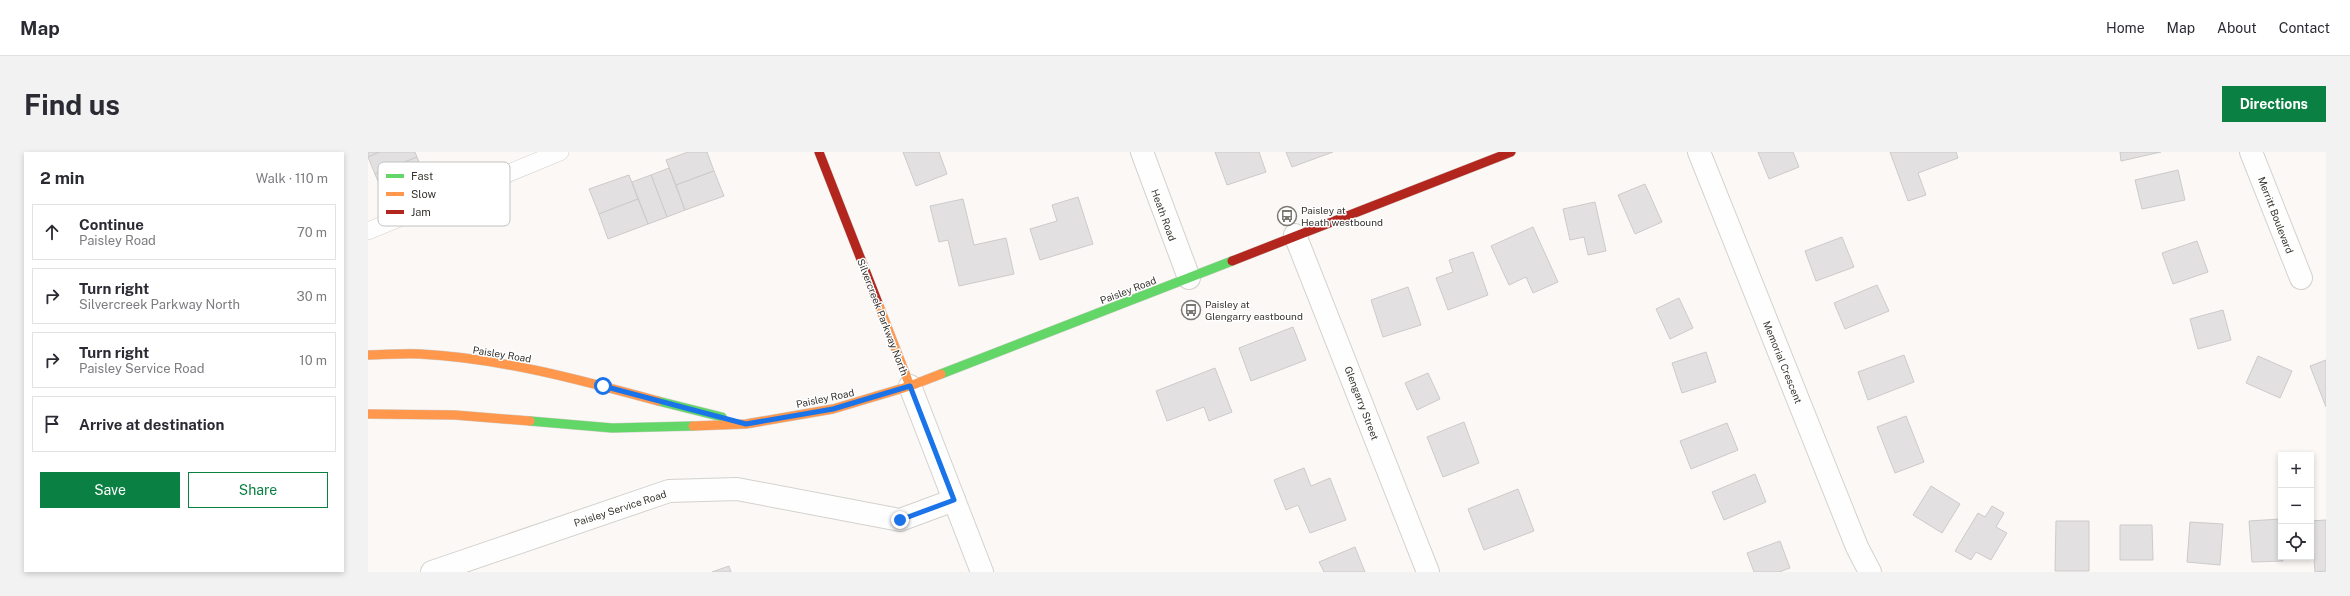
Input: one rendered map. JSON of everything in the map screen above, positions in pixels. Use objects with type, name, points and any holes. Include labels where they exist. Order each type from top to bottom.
[{"type":"main road","name":"Silvercreek Parkway North","points":[[819,152],[910,386]]},
{"type":"main road","name":"Paisley Road","points":[[368,414],[455,415],[612,428],[746,424],[833,409],[910,386],[1511,152]]},
{"type":"main road","name":"Paisley Road","points":[[368,355],[424,354],[515,367],[603,386],[746,424]]},
{"type":"street","name":"Heath Road","points":[[1142,152],[1188,278]]},
{"type":"street","name":"Memorial Crescent","points":[[1699,152],[1857,547],[1870,572]]},
{"type":"street","name":"Merritt Boulevard","points":[[2251,152],[2301,278]]},
{"type":"street","name":"Glengarry Street","points":[[1295,235],[1428,572]]},
{"type":"street","name":"Silvercreek Parkway North","points":[[910,386],[982,572]]},
{"type":"street","name":"Paisley Service Road","points":[[432,572],[669,491],[738,489],[900,520],[954,500]]},
{"type":"lane","points":[[510,173],[560,152]]},
{"type":"lane","points":[[368,231],[380,226]]},
{"type":"building","points":[[368,152],[380,152],[368,157]]},
{"type":"building","points":[[380,152],[415,152],[417,157],[405,162],[378,162],[378,173],[375,174],[368,157]]},
{"type":"building","points":[[688,152],[707,152],[714,171],[676,185],[666,160]]},
{"type":"building","points":[[903,152],[939,152],[947,174],[916,186]]},
{"type":"building","points":[[1215,152],[1259,152],[1266,172],[1227,185]]},
{"type":"building","points":[[1286,152],[1333,152],[1292,167]]},
{"type":"building","points":[[1758,152],[1793,152],[1799,167],[1769,179]]},
{"type":"building","points":[[1890,152],[1956,152],[1958,158],[1918,173],[1926,195],[1908,201]]},
{"type":"building","points":[[2120,152],[2161,152],[2121,161]]},
{"type":"building","points":[[417,157],[419,162],[405,162]]},
{"type":"building","points":[[669,168],[685,210],[667,217],[651,175]]},
{"type":"building","points":[[2178,170],[2185,200],[2142,209],[2135,180]]},
{"type":"building","points":[[714,171],[724,196],[685,210],[676,185]]},
{"type":"building","points":[[378,173],[378,181],[375,174]]},
{"type":"building","points":[[629,175],[638,199],[599,214],[589,189]]},
{"type":"building","points":[[651,175],[667,217],[648,224],[632,182]]},
{"type":"building","points":[[1645,184],[1662,222],[1635,234],[1618,195]]},
{"type":"building","points":[[1078,197],[1093,244],[1040,260],[1030,229],[1057,221],[1052,205]]},
{"type":"building","points":[[638,199],[648,224],[608,239],[599,214]]},
{"type":"building","points":[[963,199],[974,245],[1006,238],[1014,274],[959,286],[948,240],[939,242],[930,206]]},
{"type":"building","points":[[1595,202],[1606,251],[1588,255],[1584,237],[1570,240],[1563,209]]},
{"type":"building","points":[[1533,227],[1558,282],[1533,293],[1526,277],[1509,285],[1491,246]]},
{"type":"building","points":[[1842,237],[1854,267],[1816,281],[1805,251]]},
{"type":"building","points":[[2197,241],[2208,272],[2173,284],[2162,253]]},
{"type":"building","points":[[1473,252],[1488,295],[1448,310],[1436,278],[1453,272],[1449,260]]},
{"type":"building","points":[[1877,285],[1889,311],[1845,329],[1834,303]]},
{"type":"building","points":[[1408,287],[1421,325],[1383,337],[1371,300]]},
{"type":"building","points":[[1679,298],[1693,328],[1670,339],[1656,309]]},
{"type":"building","points":[[2223,310],[2231,340],[2198,349],[2190,319]]},
{"type":"building","points":[[1293,327],[1306,360],[1251,381],[1239,348]]},
{"type":"building","points":[[1706,352],[1716,382],[1682,393],[1672,363]]},
{"type":"building","points":[[1904,355],[1914,382],[1868,400],[1858,372]]},
{"type":"building","points":[[2258,356],[2292,371],[2280,398],[2246,383]]},
{"type":"building","points":[[2326,360],[2326,407],[2310,366]]},
{"type":"building","points":[[1215,368],[1232,412],[1209,421],[1204,407],[1167,421],[1156,391]]},
{"type":"building","points":[[1428,373],[1440,399],[1417,410],[1405,383]]},
{"type":"building","points":[[1906,416],[1924,462],[1895,473],[1877,427]]},
{"type":"building","points":[[1464,422],[1479,463],[1443,477],[1427,437]]},
{"type":"building","points":[[1727,423],[1738,450],[1691,469],[1680,441]]},
{"type":"building","points":[[1304,468],[1311,486],[1330,478],[1346,520],[1310,533],[1298,505],[1286,510],[1274,480]]},
{"type":"building","points":[[1755,474],[1766,502],[1724,520],[1712,492]]},
{"type":"building","points":[[1931,486],[1960,504],[1942,533],[1913,515]]},
{"type":"building","points":[[1518,489],[1534,531],[1484,550],[1468,509]]},
{"type":"building","points":[[1992,506],[2004,513],[1996,527],[2007,533],[1991,560],[1976,552],[1971,560],[1955,551],[1978,513],[1985,517]]},
{"type":"building","points":[[2278,519],[2278,560],[2283,561],[2252,562],[2249,521]]},
{"type":"building","points":[[2326,520],[2326,571],[2315,572],[2314,521]]},
{"type":"building","points":[[2056,521],[2089,521],[2089,571],[2055,571]]},
{"type":"building","points":[[2190,522],[2223,524],[2220,565],[2187,562]]},
{"type":"building","points":[[2120,525],[2152,525],[2153,560],[2120,560]]},
{"type":"building","points":[[1780,541],[1790,568],[1779,572],[1754,572],[1747,553]]},
{"type":"building","points":[[1355,547],[1365,572],[1324,572],[1319,562]]},
{"type":"building","points":[[729,566],[731,572],[712,572]]},
{"type":"traffic: fast","points":[[941,374],[1232,261]]},
{"type":"traffic: fast","points":[[658,401],[722,417]]},
{"type":"traffic: fast","points":[[530,421],[612,428],[693,426]]},
{"type":"traffic: slow","points":[[878,303],[910,386]]},
{"type":"traffic: slow","points":[[368,355],[420,354],[480,360],[540,371],[600,385],[658,401]]},
{"type":"traffic: slow","points":[[693,426],[746,424],[833,409],[910,386],[941,374]]},
{"type":"traffic: slow","points":[[368,414],[455,415],[530,421]]},
{"type":"traffic: jam","points":[[819,152],[878,303]]},
{"type":"traffic: jam","points":[[1232,261],[1511,152]]},
{"type":"place","name":"Paisley at Heath westbound","points":[[1287,216]]},
{"type":"place","name":"Paisley at Glengarry eastbound","points":[[1191,310]]},
{"type":"route","points":[[603,386],[746,424],[833,409],[910,386],[954,500],[900,520]]}]
